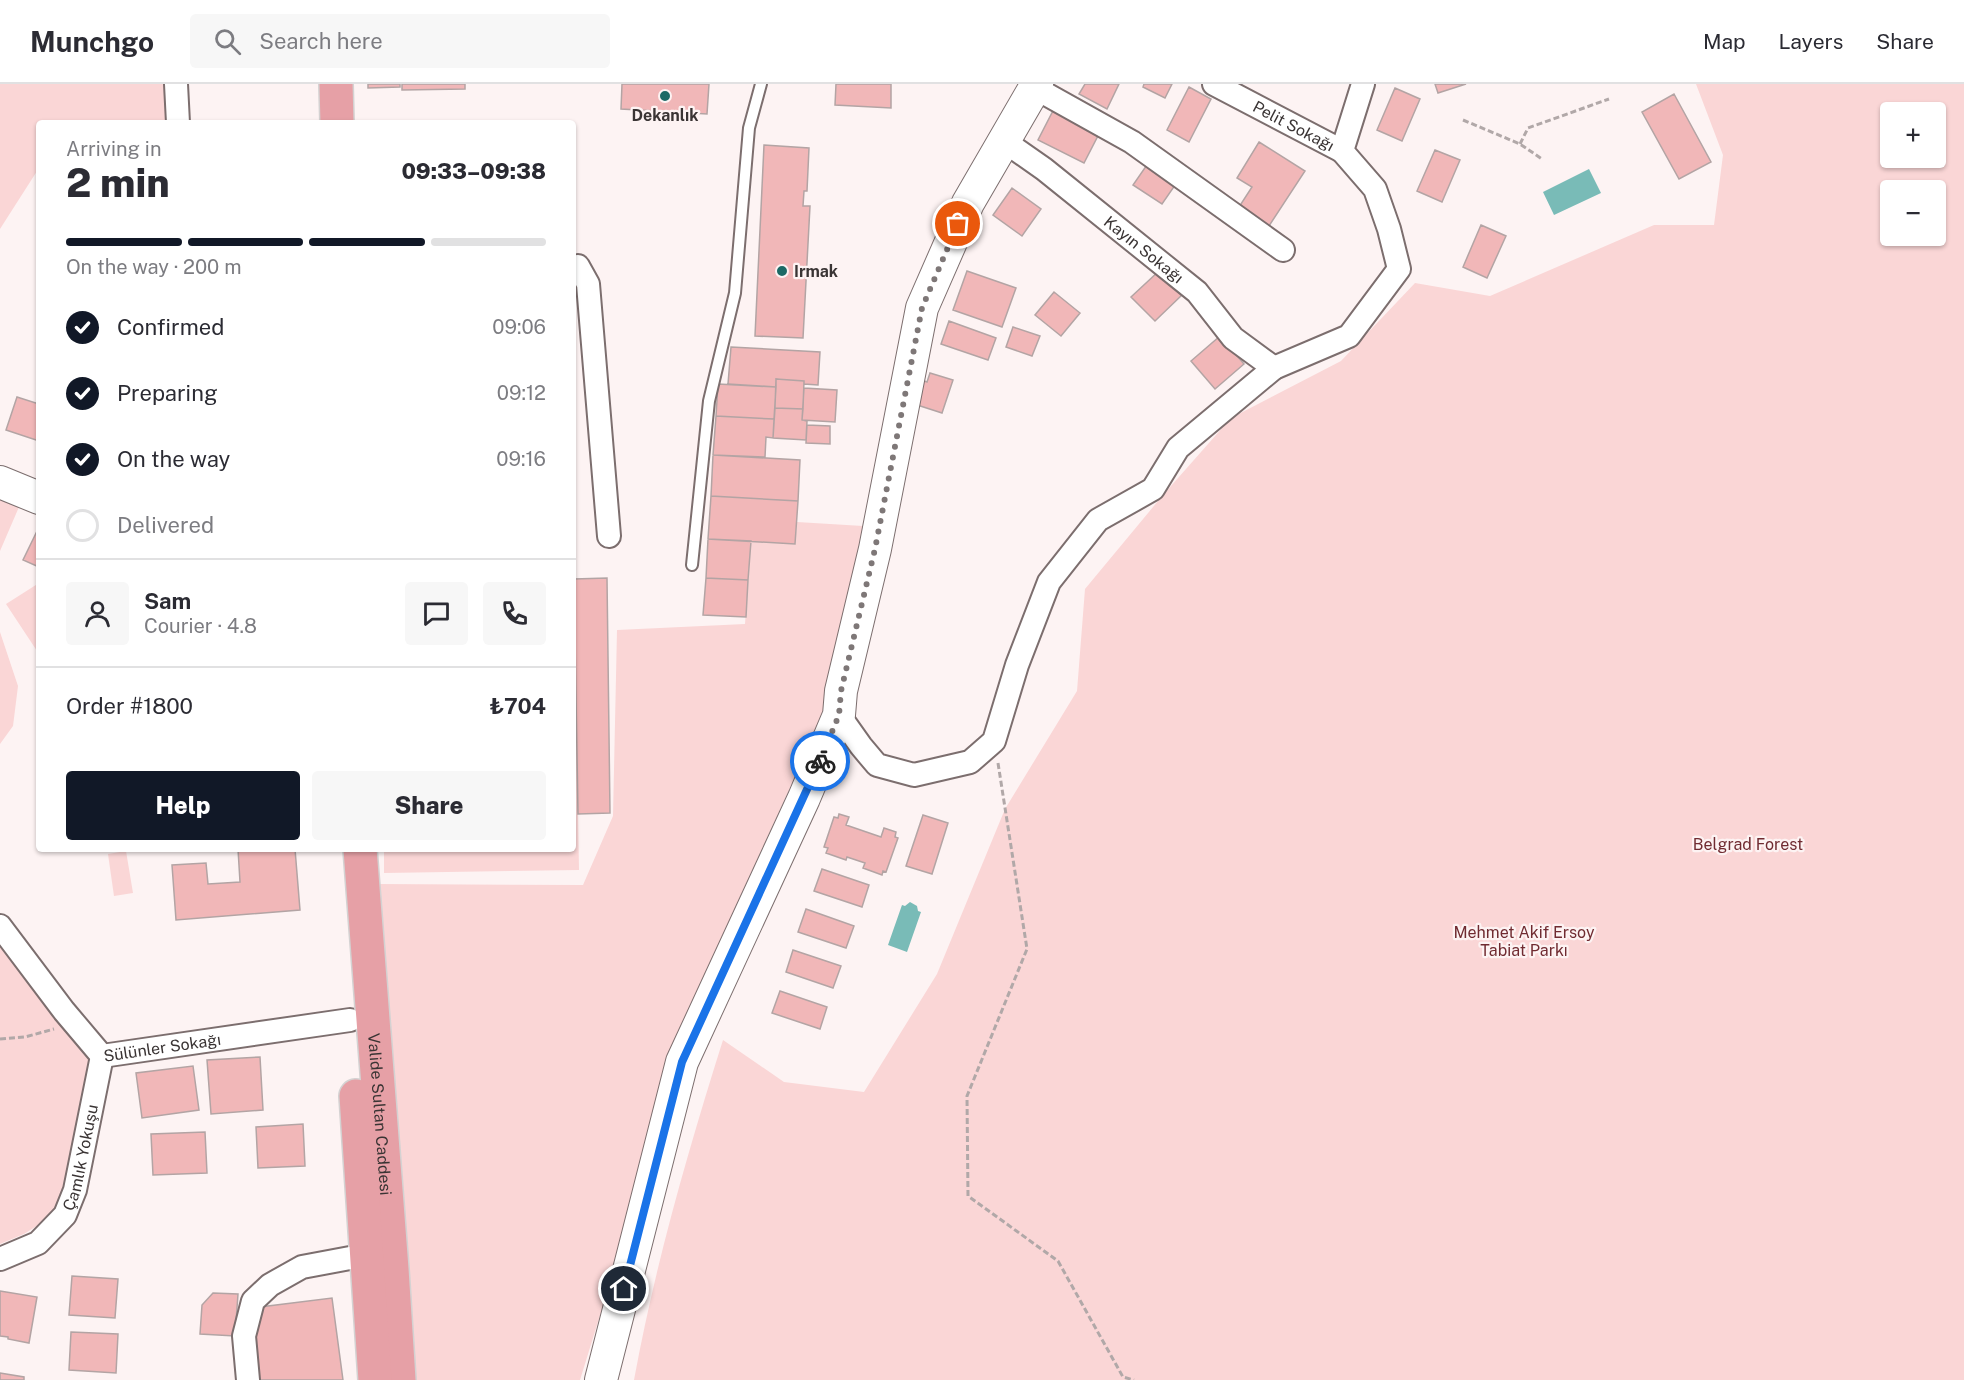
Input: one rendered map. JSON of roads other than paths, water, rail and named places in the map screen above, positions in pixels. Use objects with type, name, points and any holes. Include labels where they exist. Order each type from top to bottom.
[{"type":"main road","points":[[317,84],[318,120]]},
{"type":"main road","points":[[336,84],[337,120]]},
{"type":"main road","name":"Valide Sultan Caddesi","points":[[340,852],[375,1380]]},
{"type":"main road","name":"Valide Sultan Caddesi","points":[[360,852],[399,1380]]},
{"type":"street","points":[[176,84],[178,120]]},
{"type":"street","name":"Pelit Sokağı","points":[[1214,84],[1342,152]]},
{"type":"street","points":[[839,715],[877,765],[914,775],[970,762],[994,741],[1017,665],[1049,582],[1098,520],[1153,489],[1178,448],[1274,368],[1349,336],[1399,269],[1389,229],[1375,189],[1342,152],[1363,84]]},
{"type":"street","points":[[601,1380],[682,1062],[799,808],[839,715],[841,691],[875,549],[922,308],[968,203],[1036,86],[1132,142],[1282,250]]},
{"type":"street","name":"Kayın Sokağı","points":[[1004,141],[1044,169],[1197,292],[1233,338],[1274,368]]},
{"type":"street","points":[[576,266],[588,284],[609,536]]},
{"type":"street","points":[[0,482],[36,497]]},
{"type":"street","name":"Sülünler Sokağı","points":[[0,926],[102,1056],[350,1020]]},
{"type":"street","name":"Çamlık Yokuşu","points":[[0,1259],[38,1243],[65,1215],[75,1190],[102,1056]]},
{"type":"street","points":[[248,1380],[244,1336],[253,1301],[270,1285],[302,1267],[366,1255]]},
{"type":"lane","points":[[692,565],[709,401],[735,292],[749,128],[761,84]]},
{"type":"water","points":[[1589,169],[1601,193],[1554,215],[1543,192]]},
{"type":"water","points":[[910,902],[921,912],[907,952],[888,945],[902,905],[905,906]]},
{"type":"place","name":"Dekanlık","points":[[665,96]]},
{"type":"place","name":"Irmak","points":[[782,271]]},
{"type":"park label","name":"Belgrad Forest","points":[[1748,844]]},
{"type":"park label","name":"Mehmet Akif Ersoy Tabiat Parkı","points":[[1524,941]]}]
